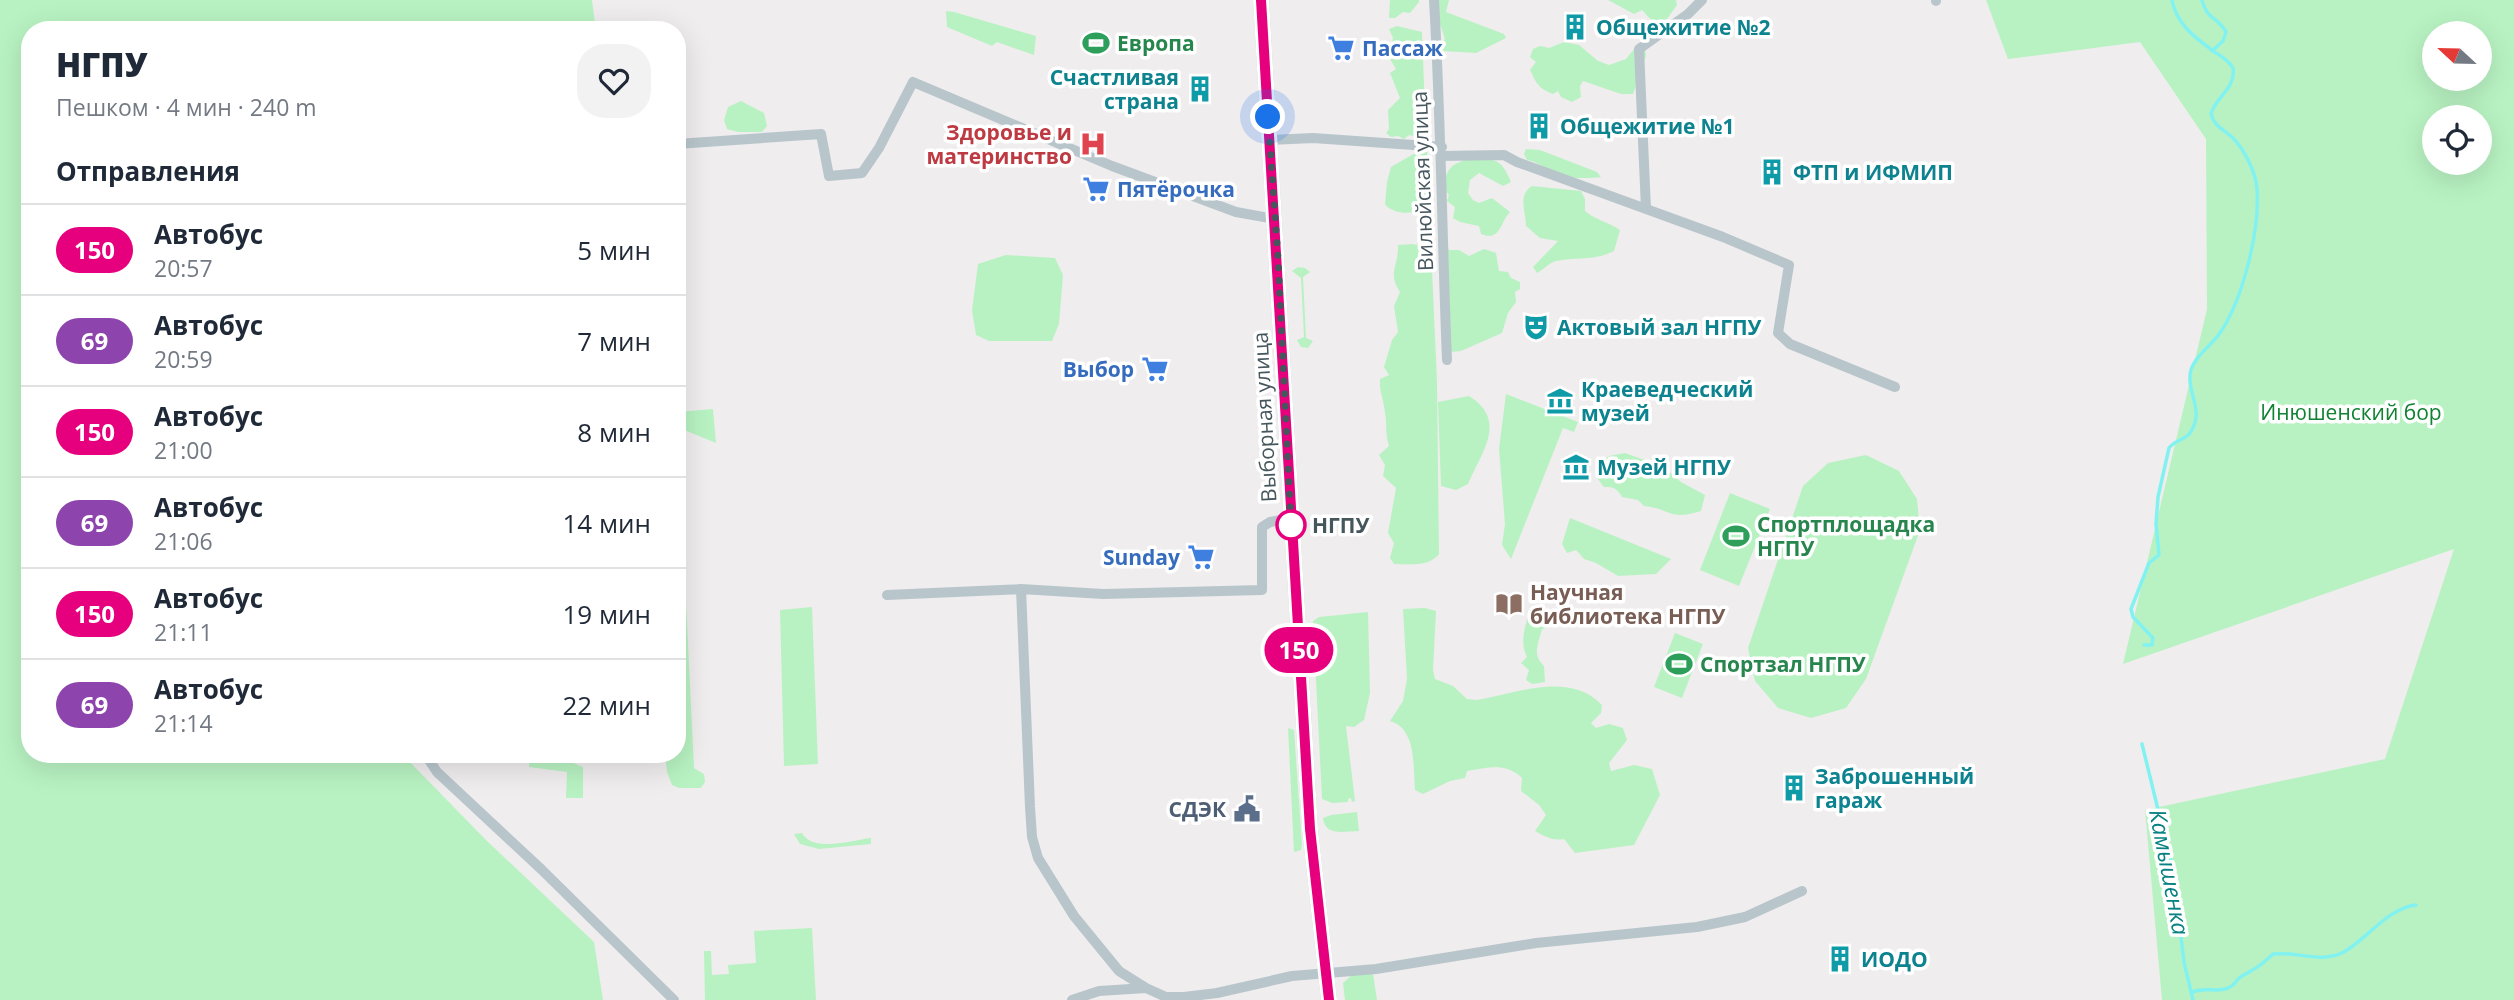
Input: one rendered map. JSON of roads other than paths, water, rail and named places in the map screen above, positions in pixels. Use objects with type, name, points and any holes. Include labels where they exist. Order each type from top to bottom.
[{"type":"main road","name":"Выборная улица","points":[[1261,0],[1310,829],[1329,1000]]},
{"type":"street","name":"Вилюйская улица","points":[[1434,0],[1442,152],[1447,360]]},
{"type":"street","points":[[1646,209],[1639,48],[1688,14],[1702,0]]},
{"type":"street","points":[[686,143],[821,134],[829,176],[862,173],[879,148],[913,82],[1112,166],[1236,212],[1275,219]]},
{"type":"street","points":[[1269,139],[1313,138],[1442,152],[1504,155],[1723,237],[1789,265],[1778,332],[1790,344],[1895,387]]},
{"type":"street","points":[[887,595],[1021,589],[1103,594],[1262,590],[1262,527],[1270,522],[1290,518]]},
{"type":"street","points":[[1021,589],[1030,807],[1032,836],[1038,858],[1074,916],[1119,971],[1166,997],[1217,993],[1292,976],[1376,969],[1536,943],[1697,927],[1745,917],[1802,891]]},
{"type":"street","points":[[431,763],[437,772],[541,869],[674,1000]]},
{"type":"street","points":[[1072,1000],[1099,991],[1146,988]]},
{"type":"waterway","name":"Камышенка","points":[[2144,645],[2152,645],[2153,638],[2133,617],[2131,609],[2149,563],[2159,555],[2156,524],[2158,497],[2169,448],[2188,435],[2194,425],[2196,408],[2191,370],[2196,360],[2220,333],[2236,302],[2253,244],[2257,206],[2256,182],[2249,161],[2211,114],[2232,82],[2233,68],[2187,29],[2177,16],[2172,0]]},
{"type":"waterway","points":[[2202,0],[2206,11],[2226,32],[2223,41],[2212,51]]},
{"type":"waterway","name":"Камышенка","points":[[2142,744],[2173,871],[2184,962],[2193,1000]]},
{"type":"waterway","points":[[2193,992],[2228,988],[2273,954],[2326,957],[2344,952],[2387,917],[2416,905]]},
{"type":"place","name":"Общежитие №2","points":[[1575,27]]},
{"type":"place","name":"Европа","points":[[1096,43]]},
{"type":"place","name":"Пассаж","points":[[1341,48]]},
{"type":"place","name":"Счастливая страна","points":[[1200,89]]},
{"type":"place","name":"Общежитие №1","points":[[1539,126]]},
{"type":"place","name":"Здоровье и материнство","points":[[1093,144]]},
{"type":"place","name":"ФТП и ИФМИП","points":[[1772,172]]},
{"type":"place","name":"Пятёрочка","points":[[1096,189]]},
{"type":"place","name":"Актовый зал НГПУ","points":[[1536,327]]},
{"type":"place","name":"Выбор","points":[[1155,369]]},
{"type":"place","name":"Краеведческий музей","points":[[1560,401]]},
{"type":"place","name":"Музей НГПУ","points":[[1576,467]]},
{"type":"place","name":"НГПУ","points":[[1291,525]]},
{"type":"place","name":"Спортплощадка НГПУ","points":[[1736,536]]},
{"type":"place","name":"Sunday","points":[[1201,557]]},
{"type":"place","name":"Научная библиотека НГПУ","points":[[1509,604]]},
{"type":"place","name":"Спортзал НГПУ","points":[[1679,664]]},
{"type":"place","name":"Заброшенный гараж","points":[[1794,788]]},
{"type":"place","name":"СДЭК","points":[[1247,809]]},
{"type":"place","name":"ИОДО","points":[[1840,959]]},
{"type":"park label","name":"Инюшенский бор","points":[[2351,412]]}]
